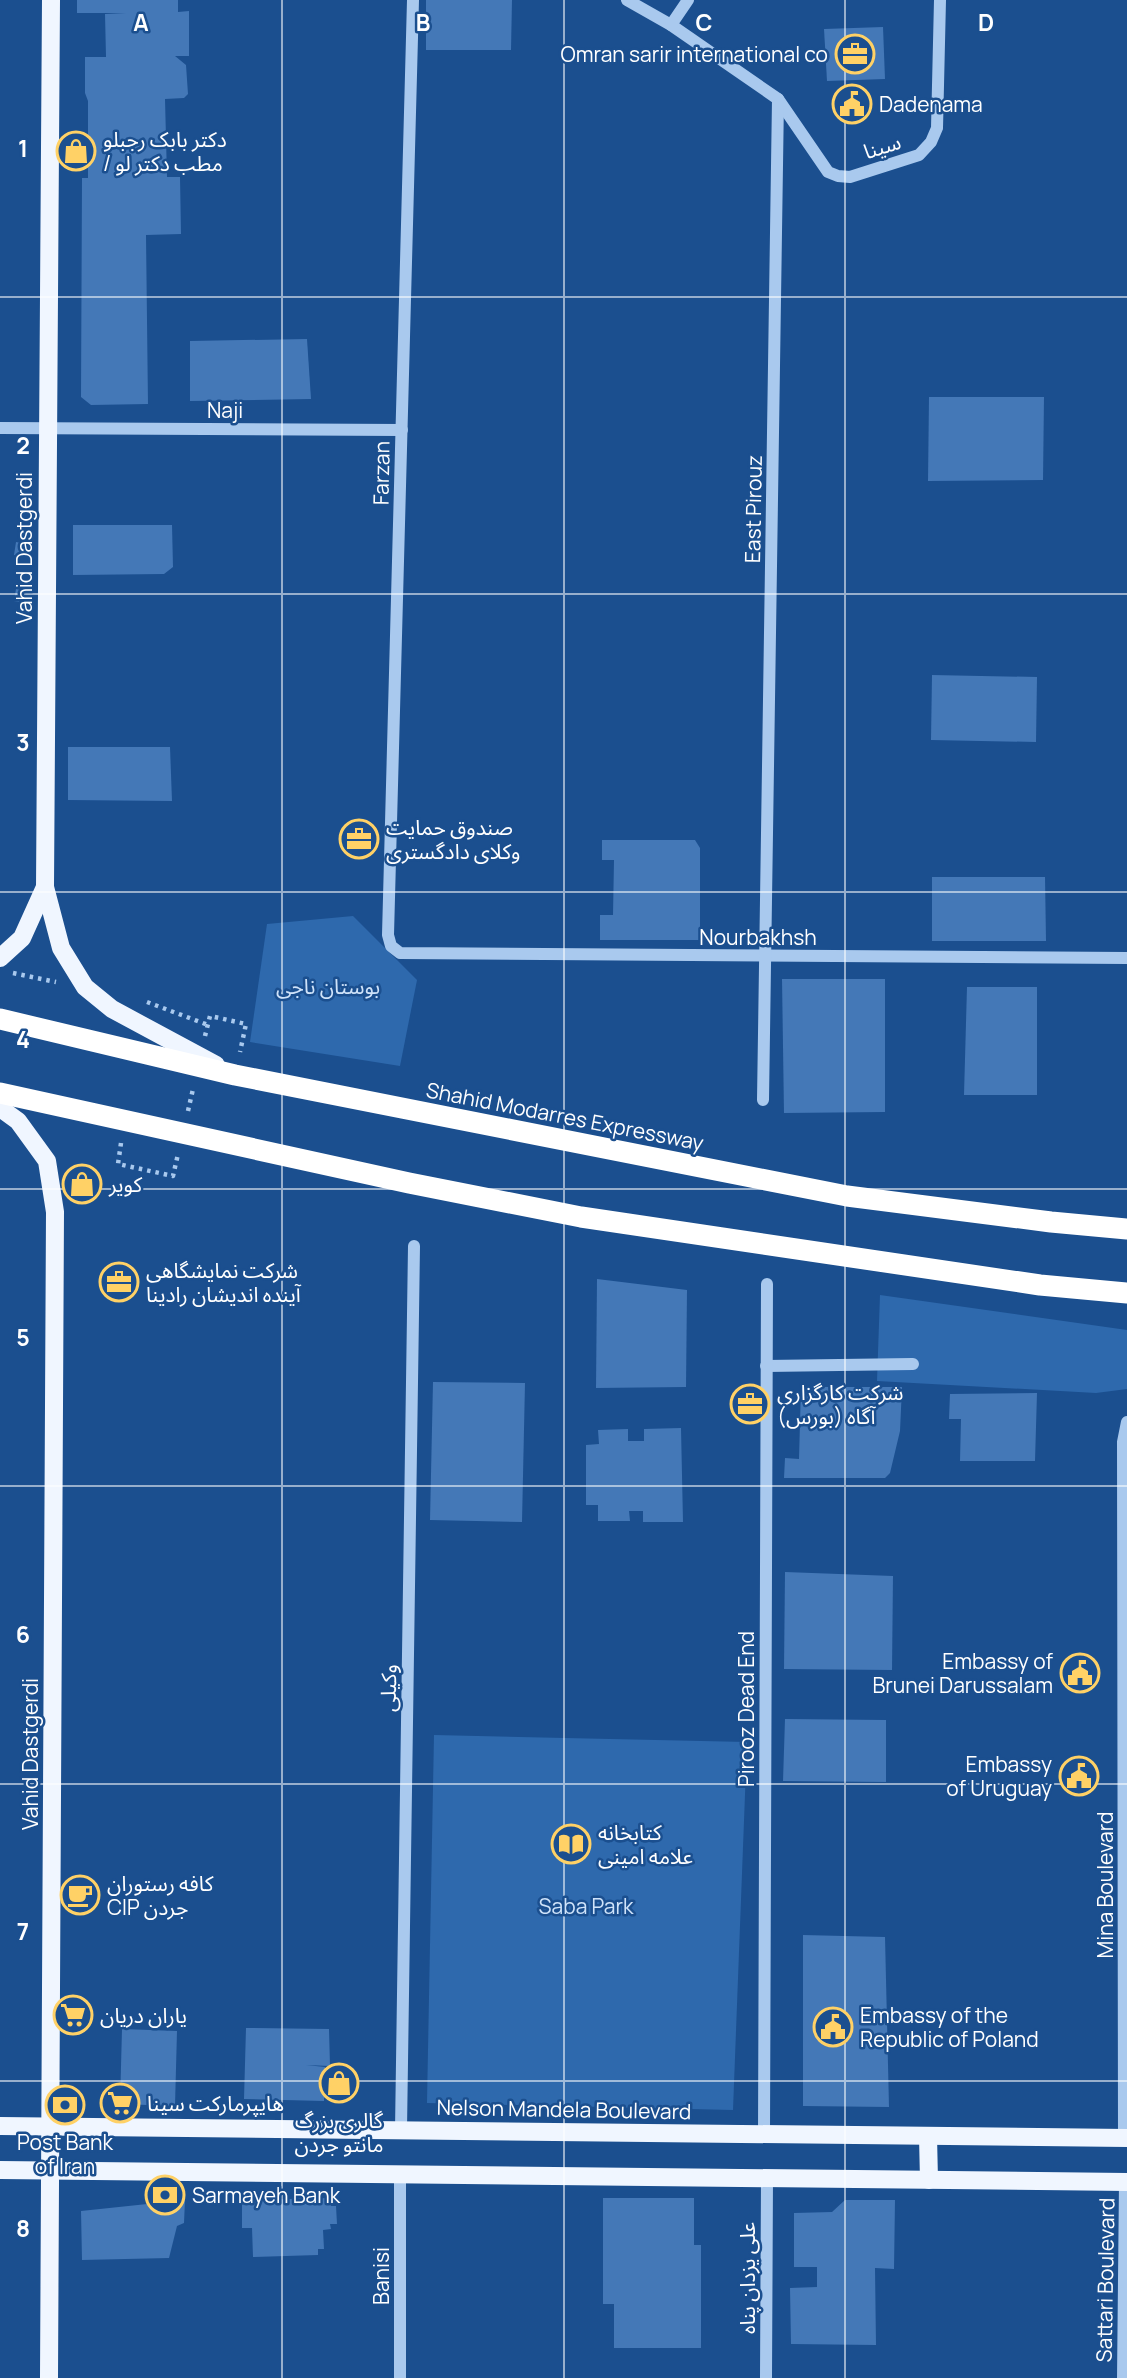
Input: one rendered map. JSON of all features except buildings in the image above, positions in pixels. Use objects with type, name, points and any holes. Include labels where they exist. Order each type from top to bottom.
[{"type":"highway","name":"Shahid Modarres Expressway","points":[[0,1019],[235,1075],[847,1196],[1127,1229]]},
{"type":"highway","points":[[0,1093],[409,1183],[581,1217],[1040,1285],[1127,1293]]},
{"type":"main road","name":"Vahid Dastgerdi","points":[[51,0],[45,887],[61,948],[85,988],[112,1009],[235,1075]]},
{"type":"main road","name":"Vahid Dastgerdi","points":[[0,958],[22,938],[45,887]]},
{"type":"main road","name":"Vahid Dastgerdi","points":[[0,1108],[18,1121],[47,1161],[55,1212],[50,2378]]},
{"type":"main road","name":"Nelson Mandela Boulevard","points":[[0,2126],[1126,2138]]},
{"type":"main road","points":[[928,2136],[929,2180]]},
{"type":"main road","points":[[0,2170],[1126,2182]]},
{"type":"street","name":"Farzan","points":[[391,946],[388,935],[413,0]]},
{"type":"street","points":[[671,25],[688,0]]},
{"type":"street","name":"سینا","points":[[778,99],[828,172],[838,176],[850,177],[919,155],[931,142],[937,128],[940,0]]},
{"type":"street","points":[[633,2],[778,99]]},
{"type":"street","name":"East Pirouz","points":[[763,1100],[778,99]]},
{"type":"street","name":"Naji","points":[[0,428],[402,430]]},
{"type":"street","name":"Nourbakhsh","points":[[391,946],[400,953],[1127,958]]},
{"type":"street","name":"وكيلی","points":[[401,2130],[414,1246]]},
{"type":"street","name":"Pirooz Dead End","points":[[764,2134],[767,1284]]},
{"type":"street","points":[[766,1366],[913,1364]]},
{"type":"street","name":"Mina Boulevard","points":[[1126,2138],[1123,1442],[1127,1422]]},
{"type":"street","name":"Banisi","points":[[400,2175],[400,2378]]},
{"type":"street","name":"علی یزدان پناه","points":[[766,2178],[766,2378]]},
{"type":"street","name":"Sattari Boulevard","points":[[1123,2378],[1126,2182]]},
{"type":"path","points":[[12,973],[85,988]]},
{"type":"path","points":[[153,1003],[208,1025]]},
{"type":"path","points":[[205,1038],[210,1016],[246,1024],[235,1075]]},
{"type":"path","points":[[188,1113],[193,1088]]},
{"type":"path","points":[[118,1164],[173,1176],[179,1151]]},
{"type":"green space","name":"بوستان ناجی","points":[[353,916],[417,980],[400,1066],[250,1042],[267,924]]},
{"type":"green space","points":[[880,1295],[1127,1330],[1127,1389],[1096,1393],[877,1381]]},
{"type":"green space","name":"Saba Park","points":[[434,1735],[747,1742],[733,2110],[427,2103]]},
{"type":"place","name":"Omran sarir international co","points":[[855,54]]},
{"type":"place","name":"Dadenama","points":[[852,104]]},
{"type":"place","name":"دکتر بابک رجبلو / مطب دکتر لو","points":[[76,151]]},
{"type":"place","name":"صندوق حمایت وکلای دادگستری","points":[[359,839]]},
{"type":"place","name":"کویر","points":[[82,1184]]},
{"type":"place","name":"شرکت نمایشگاهی آینده اندیشان رادینا","points":[[119,1282]]},
{"type":"place","name":"شرکت کارگزاری آگاه (بورس)","points":[[750,1404]]},
{"type":"place","name":"Embassy of Brunei Darussalam","points":[[1080,1673]]},
{"type":"place","name":"Embassy of Uruguay","points":[[1079,1776]]},
{"type":"place","name":"کتابخانه علامه امینی","points":[[571,1844]]},
{"type":"place","name":"كافه رستوران CIP جردن","points":[[80,1895]]},
{"type":"place","name":"یاران دریان","points":[[73,2015]]},
{"type":"place","name":"Embassy of the Republic of Poland","points":[[833,2027]]},
{"type":"place","name":"گالری بزرگ مانتو جردن","points":[[339,2083]]},
{"type":"place","name":"هایپرمارکت سینا","points":[[120,2103]]},
{"type":"place","name":"Post Bank of Iran","points":[[65,2105]]},
{"type":"place","name":"Sarmayeh Bank","points":[[165,2195]]}]
